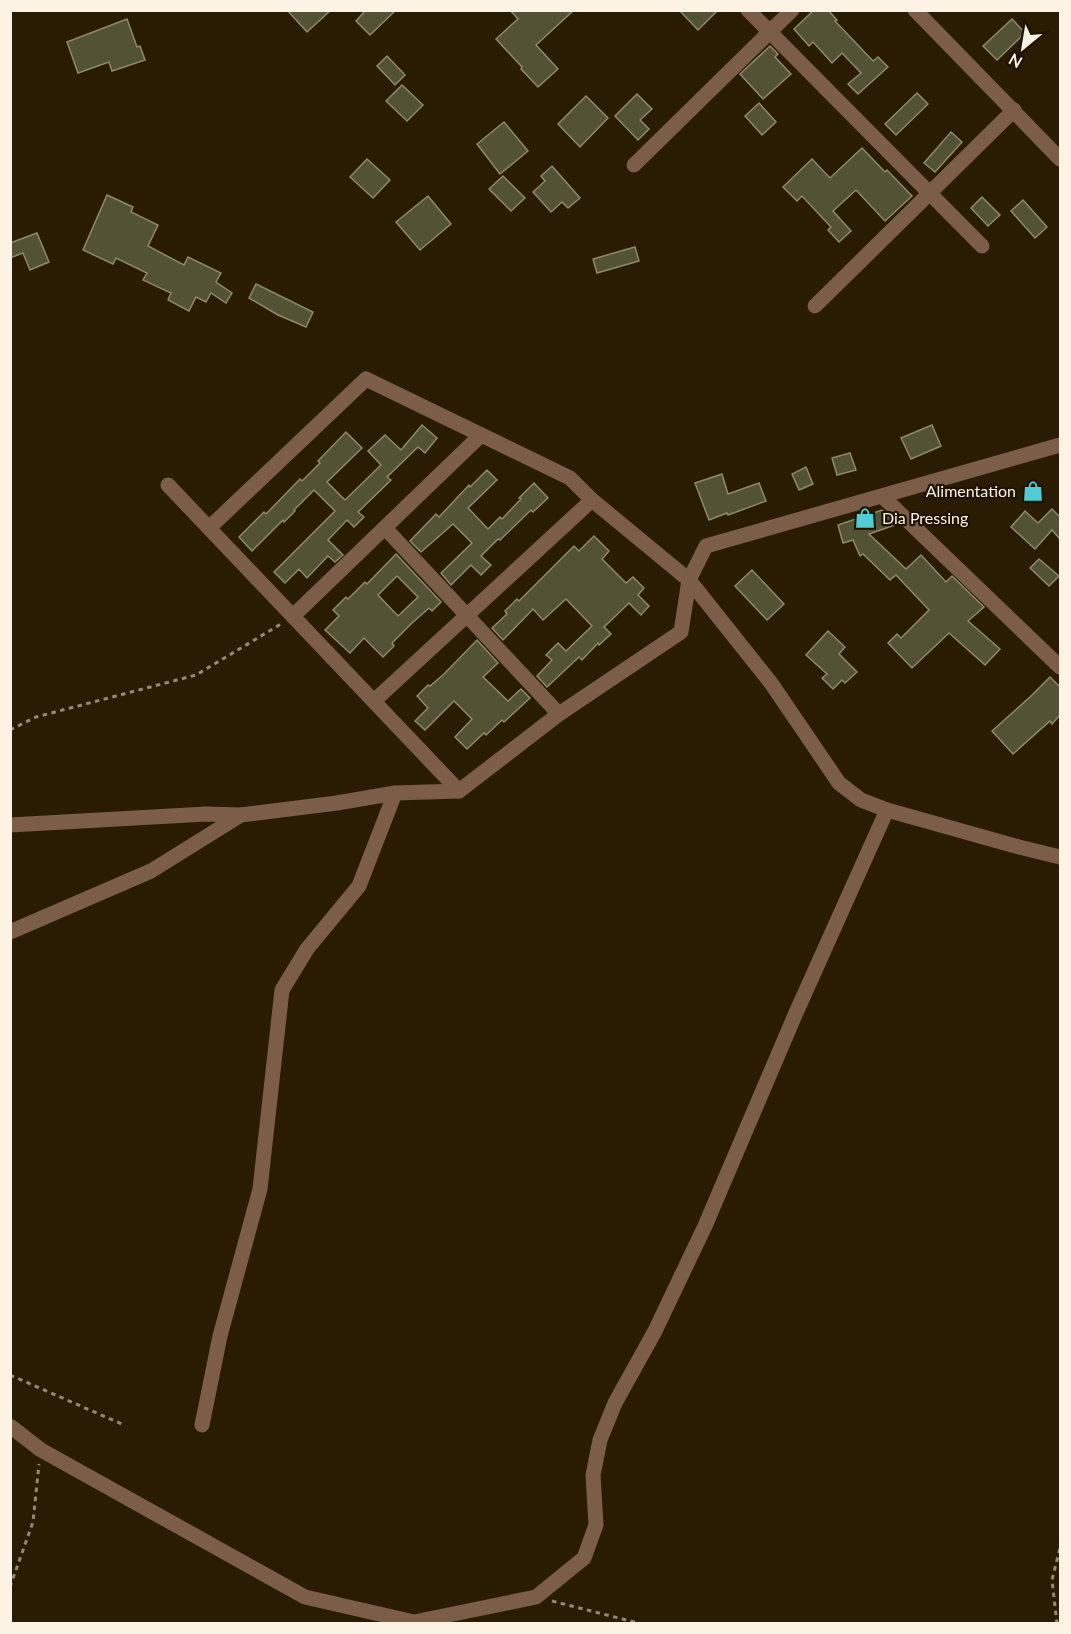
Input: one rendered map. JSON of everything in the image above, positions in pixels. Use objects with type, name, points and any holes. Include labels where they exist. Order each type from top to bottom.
[{"type":"street","points":[[748,10],[982,246]]},
{"type":"street","points":[[634,165],[792,10]]},
{"type":"street","points":[[915,10],[1060,159]]},
{"type":"street","points":[[814,306],[1014,110]]},
{"type":"street","points":[[209,528],[366,379],[570,478],[592,500],[689,580],[771,683],[839,783],[861,800],[886,810],[1060,857]]},
{"type":"street","points":[[293,616],[481,435]]},
{"type":"street","points":[[10,825],[206,813],[241,815],[395,793],[459,790],[560,714],[681,632],[689,580],[706,546],[1060,445]]},
{"type":"street","points":[[168,485],[459,790]]},
{"type":"street","points":[[883,497],[1060,667]]},
{"type":"street","points":[[374,701],[592,500]]},
{"type":"street","points":[[385,528],[560,714]]},
{"type":"street","points":[[202,1425],[220,1336],[260,1189],[282,990],[307,949],[359,886],[395,793]]},
{"type":"street","points":[[10,1426],[41,1450],[305,1597],[414,1622],[536,1597],[584,1558],[596,1525],[592,1475],[600,1440],[615,1403],[655,1331],[705,1226],[886,810]]},
{"type":"street","points":[[10,932],[151,871],[241,815]]},
{"type":"path","points":[[10,730],[36,717],[196,675],[293,616]]},
{"type":"path","points":[[10,1375],[124,1425]]},
{"type":"path","points":[[10,1587],[33,1522],[41,1450]]},
{"type":"path","points":[[1057,1623],[1052,1580],[1060,1548]]},
{"type":"path","points":[[536,1597],[642,1623]]},
{"type":"building","points":[[287,10],[331,10],[307,32]]},
{"type":"building","points":[[366,10],[396,10],[370,35],[356,21]]},
{"type":"building","points":[[510,10],[574,10],[536,45],[558,69],[538,87],[496,39],[518,19]]},
{"type":"building","points":[[679,10],[718,10],[698,30]]},
{"type":"building","points":[[814,10],[828,10],[837,20],[835,21],[873,61],[878,57],[888,67],[858,94],[848,84],[861,73],[842,53],[832,63],[813,42],[809,46],[794,29]]},
{"type":"building","points":[[127,19],[137,47],[140,46],[145,60],[112,71],[109,62],[78,73],[67,42]]},
{"type":"building","points":[[1012,19],[1025,33],[997,60],[983,46]]},
{"type":"building","points":[[770,46],[778,54],[775,57],[791,74],[763,99],[740,74]]},
{"type":"building","points":[[387,56],[405,75],[395,85],[377,66]]},
{"type":"building","points":[[402,85],[423,105],[407,121],[386,101]]},
{"type":"building","points":[[917,93],[928,104],[896,135],[885,124]]},
{"type":"building","points":[[637,94],[652,109],[640,120],[649,129],[638,140],[615,116]]},
{"type":"building","points":[[586,96],[608,118],[580,147],[558,124]]},
{"type":"building","points":[[759,103],[776,122],[762,135],[745,116]]},
{"type":"building","points":[[504,122],[528,151],[500,174],[477,144]]},
{"type":"building","points":[[951,132],[962,142],[935,172],[924,163]]},
{"type":"building","points":[[862,148],[912,196],[885,221],[856,190],[833,211],[851,231],[839,242],[828,230],[831,227],[802,196],[797,201],[783,187],[812,159],[830,178]]},
{"type":"building","points":[[367,159],[390,180],[373,198],[350,177]]},
{"type":"building","points":[[552,166],[580,198],[568,208],[562,202],[551,212],[533,192],[545,181],[541,176]]},
{"type":"building","points":[[503,176],[525,198],[511,211],[489,189]]},
{"type":"building","points":[[107,195],[133,207],[131,212],[158,225],[148,246],[184,265],[188,257],[221,273],[216,282],[232,293],[226,303],[211,293],[206,302],[196,297],[189,311],[168,300],[171,293],[143,280],[147,273],[116,258],[113,264],[83,250]]},
{"type":"building","points":[[428,196],[451,224],[420,250],[396,222]]},
{"type":"building","points":[[982,197],[1000,215],[988,226],[971,208]]},
{"type":"building","points":[[1023,200],[1047,227],[1035,238],[1011,211]]},
{"type":"building","points":[[37,233],[49,262],[30,270],[23,253],[10,258],[10,243]]},
{"type":"building","points":[[635,247],[639,261],[597,273],[593,259]]},
{"type":"building","points":[[256,284],[313,312],[306,327],[278,315],[249,298]]},
{"type":"building","points":[[422,425],[437,438],[425,453],[418,447],[387,477],[391,480],[358,512],[364,517],[354,527],[347,520],[328,540],[343,555],[335,562],[328,556],[307,578],[299,569],[285,583],[274,572],[335,511],[314,490],[252,551],[239,537],[264,512],[266,514],[300,479],[302,481],[346,432],[362,448],[327,482],[345,500],[381,465],[368,451],[385,435],[401,450]]},
{"type":"building","points":[[932,425],[941,446],[911,459],[901,438]]},
{"type":"building","points":[[850,453],[856,470],[837,475],[832,458]]},
{"type":"building","points":[[806,467],[813,484],[799,490],[792,474]]},
{"type":"building","points":[[487,470],[497,480],[468,508],[488,529],[500,517],[502,519],[534,483],[548,498],[533,512],[531,510],[481,556],[491,565],[481,575],[471,565],[451,585],[441,573],[472,543],[453,524],[421,552],[410,541],[436,514],[439,517],[469,485],[470,487]]},
{"type":"building","points":[[722,474],[728,494],[759,483],[766,501],[709,520],[695,483]]},
{"type":"building","points":[[1052,509],[1060,517],[1060,539],[1052,530],[1035,549],[1011,527],[1025,511],[1038,523]]},
{"type":"building","points":[[882,510],[894,521],[895,525],[869,534],[906,569],[921,555],[946,582],[952,576],[984,607],[968,621],[1000,649],[985,665],[949,633],[912,668],[888,643],[897,634],[901,638],[929,610],[896,575],[890,580],[863,554],[860,556],[853,540],[843,543],[838,525]]},
{"type":"building","points":[[594,536],[609,551],[602,559],[626,583],[633,577],[644,588],[638,595],[649,606],[641,615],[629,603],[604,627],[611,634],[599,645],[598,643],[582,660],[579,657],[547,687],[537,676],[552,660],[546,655],[558,643],[566,651],[592,626],[566,599],[543,620],[533,609],[503,640],[492,628],[507,614],[505,611],[517,599],[519,601],[574,546],[579,551]]},
{"type":"building","points":[[396,554],[441,602],[432,611],[429,608],[412,623],[392,643],[394,646],[383,657],[364,638],[350,653],[325,630],[339,616],[333,610],[365,582],[367,584]],"holes":[[[397,576],[418,597],[398,616],[378,595]]]},
{"type":"building","points":[[1039,559],[1059,576],[1049,586],[1030,568]]},
{"type":"building","points":[[752,570],[784,604],[767,620],[735,586]]},
{"type":"building","points":[[828,631],[845,647],[839,654],[857,672],[845,683],[842,680],[833,689],[822,678],[827,674],[806,655]]},
{"type":"building","points":[[477,640],[498,663],[483,677],[508,701],[521,689],[530,698],[504,722],[502,720],[486,735],[484,733],[467,749],[455,737],[472,719],[454,701],[425,730],[415,721],[428,708],[417,696],[444,674]]},
{"type":"building","points":[[1050,677],[1060,687],[1060,715],[1052,724],[1050,721],[1013,754],[992,731]]},
{"type":"place","name":"Alimentation","points":[[1033,491]]},
{"type":"place","name":"Dia Pressing","points":[[865,518]]}]
